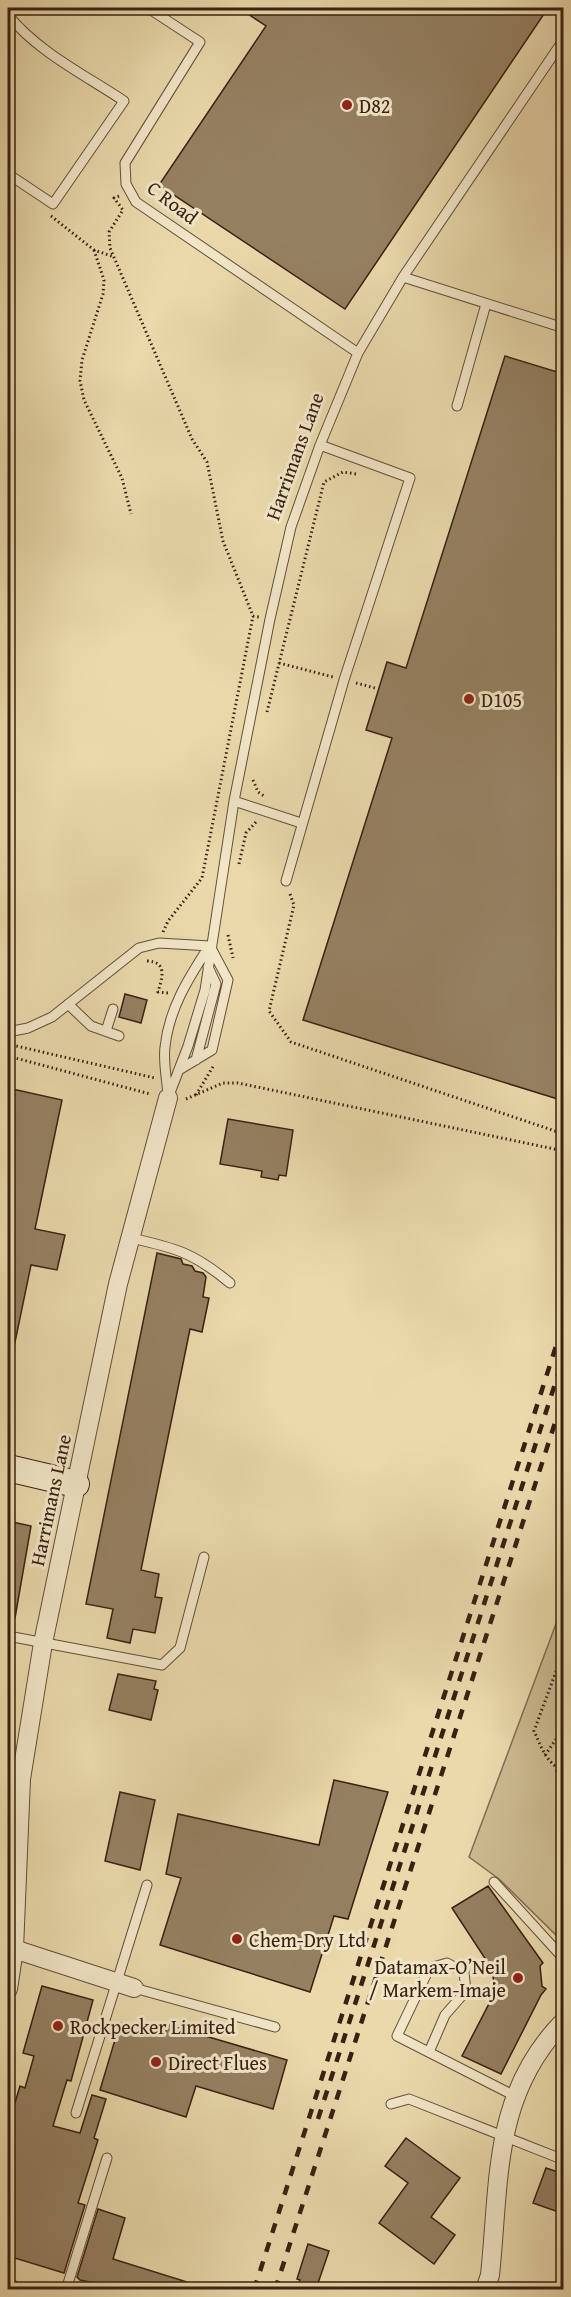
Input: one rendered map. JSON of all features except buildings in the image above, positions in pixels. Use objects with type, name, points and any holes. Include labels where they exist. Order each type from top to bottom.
[{"type":"street","name":"Harrimans Lane","points":[[8,1989],[14,1950],[21,1779],[43,1643],[131,1238],[169,1098]]},
{"type":"street","points":[[8,1468],[76,1484]]},
{"type":"street","points":[[14,1950],[125,1985]]},
{"type":"street","points":[[485,2289],[490,2276],[502,2138],[515,2096],[538,2051],[564,2021]]},
{"type":"street","points":[[8,2288],[13,2289]]},
{"type":"lane","name":"C Road","points":[[147,8],[200,42],[125,163],[126,184],[136,202],[358,353]]},
{"type":"lane","points":[[8,15],[20,30],[40,45],[124,101],[53,204],[8,174]]},
{"type":"lane","name":"Harrimans Lane","points":[[169,1098],[205,990],[207,965],[234,801],[270,619],[291,527],[320,445],[358,353],[403,278],[564,39]]},
{"type":"lane","points":[[403,278],[564,328]]},
{"type":"lane","points":[[457,406],[486,304]]},
{"type":"lane","points":[[286,880],[344,680],[410,478],[320,445]]},
{"type":"lane","points":[[234,801],[301,823]]},
{"type":"lane","points":[[8,1032],[39,1024],[131,954],[150,944],[210,946],[228,980],[212,1050],[179,1070]]},
{"type":"lane","name":"Harrimans Lane","points":[[169,1098],[165,1048],[173,1012],[178,995],[210,946]]},
{"type":"lane","points":[[196,1060],[216,984],[207,965]]},
{"type":"lane","points":[[68,1004],[91,1026],[119,1036]]},
{"type":"lane","points":[[106,1031],[113,1009]]},
{"type":"lane","points":[[131,1238],[178,1248],[203,1260],[230,1283]]},
{"type":"lane","points":[[8,1636],[162,1665],[180,1648],[204,1557]]},
{"type":"lane","points":[[494,1882],[564,1959]]},
{"type":"lane","points":[[76,2113],[125,1985],[147,1885]]},
{"type":"lane","points":[[429,2052],[445,2014],[466,1991],[464,1972],[447,1963],[433,1967],[427,1973],[397,2036],[515,2096]]},
{"type":"lane","points":[[125,1985],[275,2027]]},
{"type":"lane","points":[[391,2104],[409,2099],[502,2138],[564,2160]]},
{"type":"lane","points":[[66,2289],[107,2158]]},
{"type":"path","points":[[130,192],[114,198],[123,210],[109,232],[114,257],[192,439],[207,462],[223,541],[253,616],[202,878],[168,921],[153,961]]},
{"type":"path","points":[[43,210],[94,250],[114,257]]},
{"type":"path","points":[[94,250],[104,280],[103,294],[82,360],[80,381],[84,400],[122,478],[131,514]]},
{"type":"path","points":[[265,718],[324,482],[343,472],[367,477],[371,463]]},
{"type":"path","points":[[253,616],[290,623]]},
{"type":"path","points":[[279,663],[375,688]]},
{"type":"path","points":[[238,868],[246,833],[256,822],[262,822],[265,811],[267,797],[258,792],[253,783],[252,772]]},
{"type":"path","points":[[286,880],[294,904],[269,1011],[291,1042],[564,1134]]},
{"type":"path","points":[[226,926],[233,960]]},
{"type":"path","points":[[139,963],[153,961],[158,963],[163,973],[158,992],[170,993]]},
{"type":"path","points":[[27,1042],[20,1046],[157,1078]]},
{"type":"path","points":[[8,1056],[169,1098],[196,1095],[223,1083],[238,1083],[564,1151]]},
{"type":"path","points":[[196,1095],[215,1064]]},
{"type":"path","points":[[564,1650],[534,1731],[545,1755],[564,1782]]},
{"type":"path","points":[[545,1755],[564,1728]]},
{"type":"path","points":[[555,1768],[564,1771]]},
{"type":"shaded area","points":[[563,1605],[563,1942],[499,1879],[469,1857]]},
{"type":"railway","points":[[254,2290],[564,1321]]},
{"type":"railway","points":[[318,2119],[564,1356]]},
{"type":"railway","points":[[275,2290],[564,1395]]},
{"type":"place","name":"D82","points":[[347,105]]},
{"type":"place","name":"D105","points":[[469,699]]},
{"type":"place","name":"Chem-Dry Ltd","points":[[237,1939]]},
{"type":"place","name":"Datamax-O’Neil / Markem-Imaje","points":[[518,1978]]},
{"type":"place","name":"Rockpecker Limited","points":[[58,2026]]},
{"type":"place","name":"Direct Flues","points":[[156,2062]]}]
